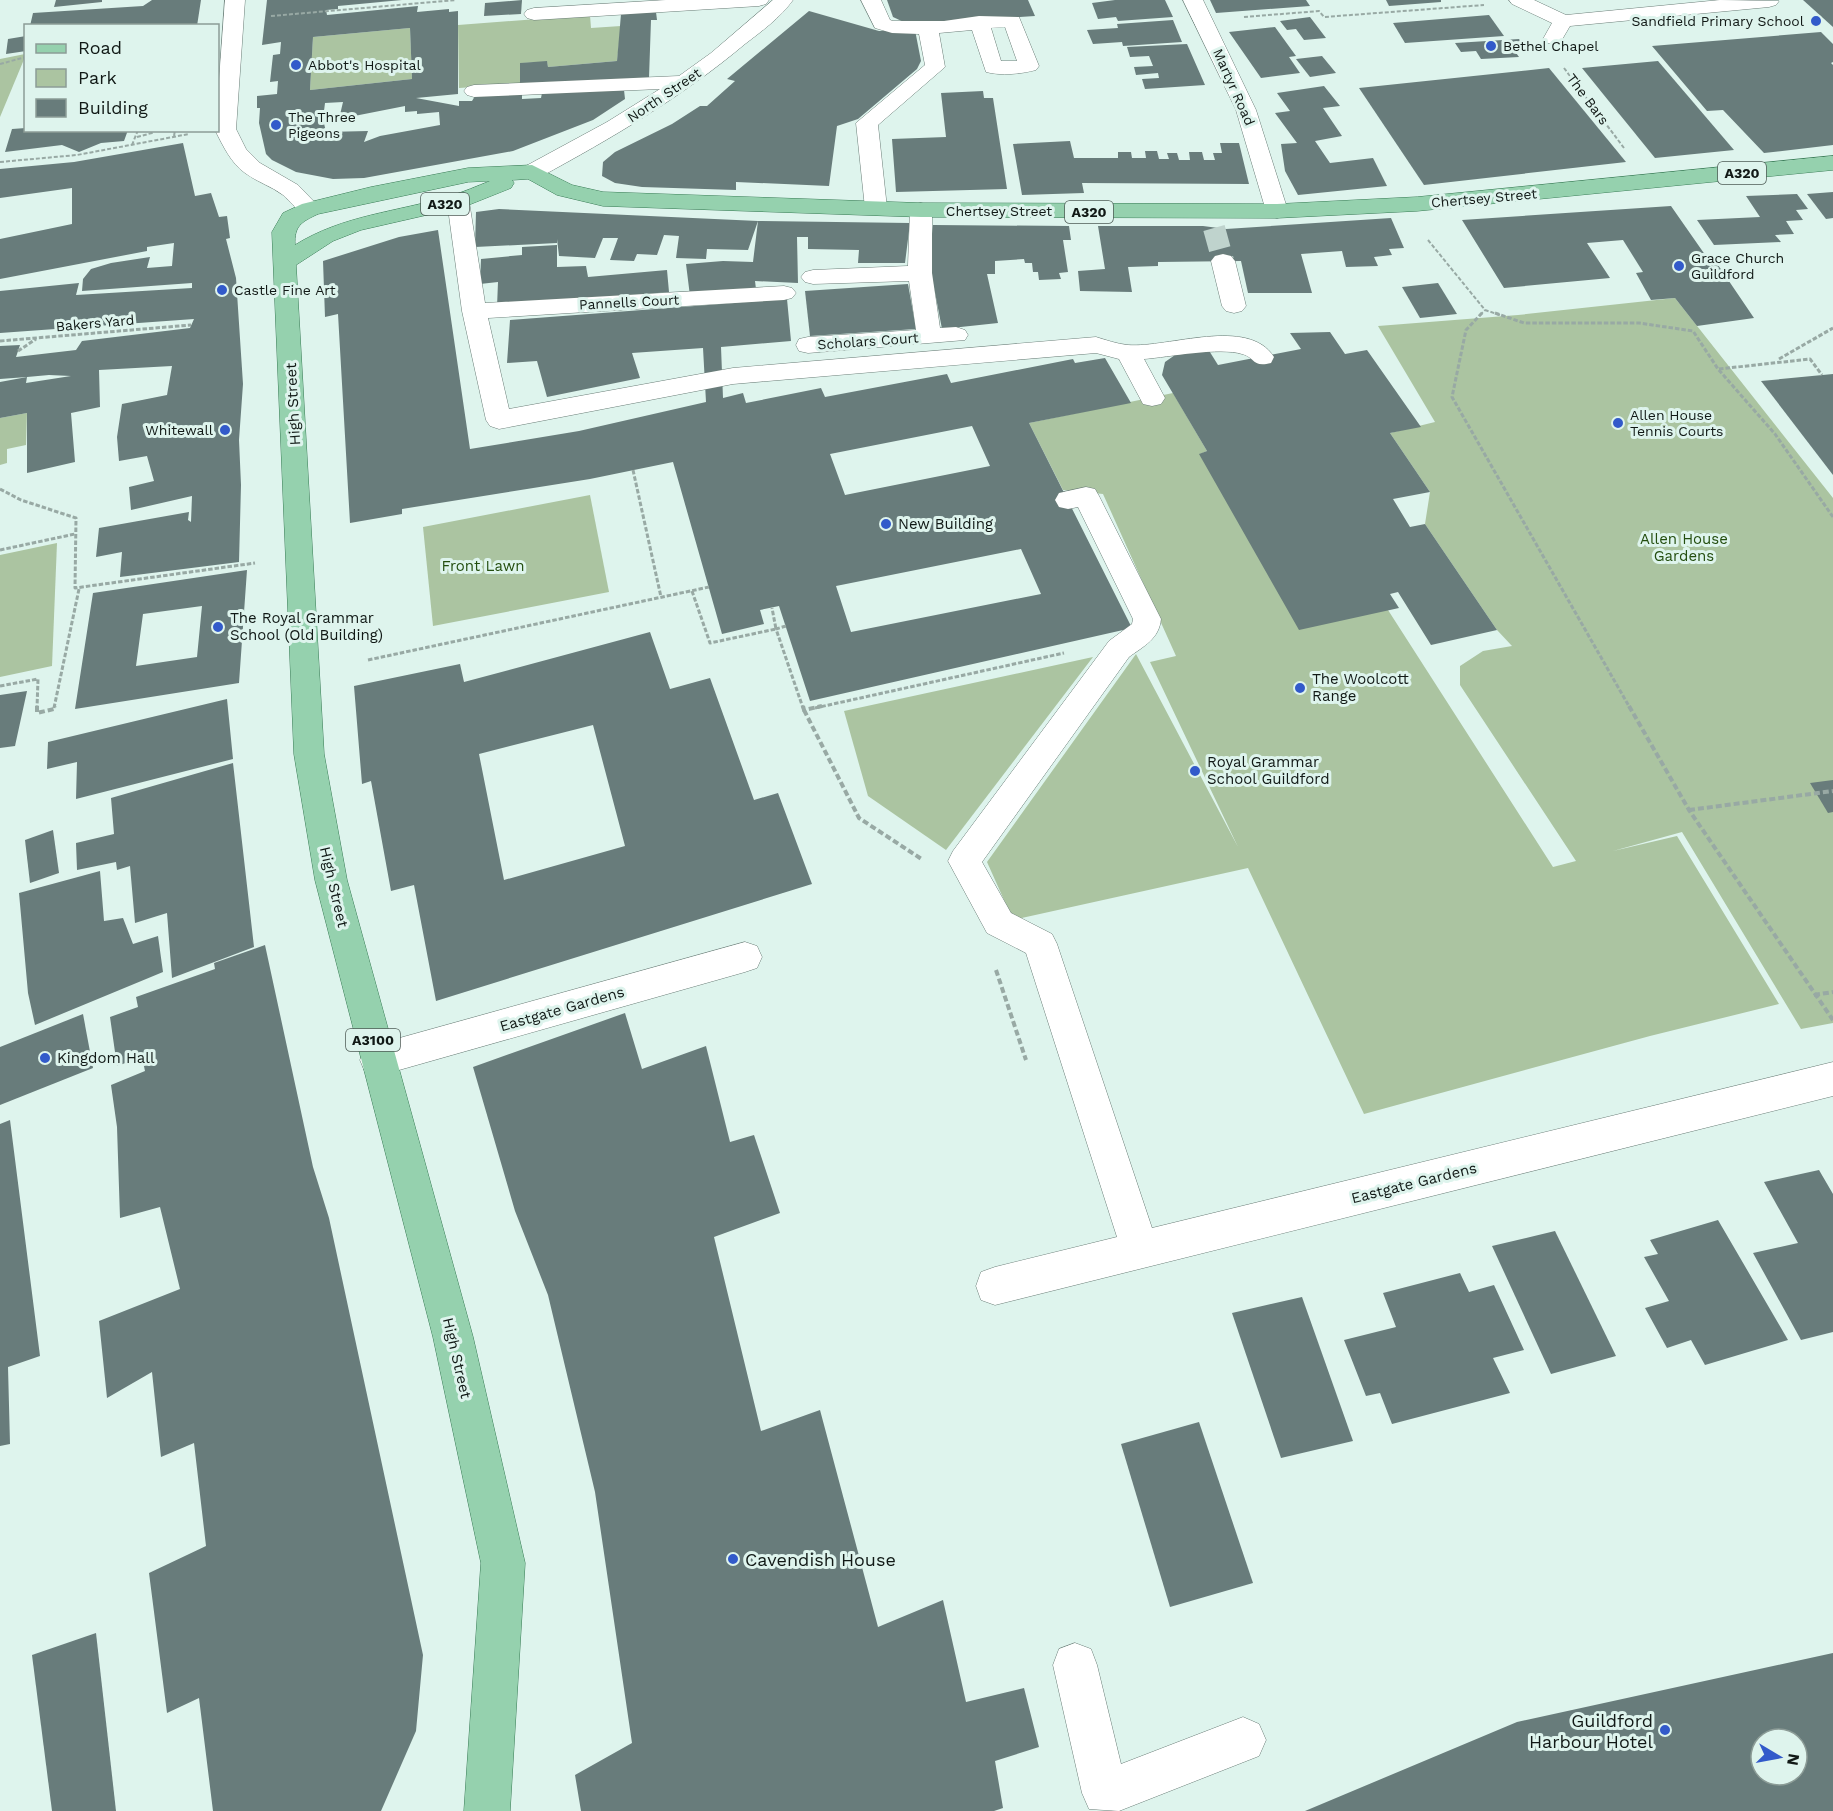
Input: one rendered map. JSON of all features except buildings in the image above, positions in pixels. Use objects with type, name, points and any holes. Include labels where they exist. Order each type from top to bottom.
[{"type":"main road","name":"A320","points":[[1651,182],[1833,163]]},
{"type":"main road","name":"North Street","points":[[310,209],[371,194],[468,175],[532,172]]},
{"type":"main road","name":"North Street","points":[[286,261],[325,236],[354,225],[458,201],[532,172]]},
{"type":"main road","name":"Chertsey Street","points":[[532,172],[565,190],[603,199],[1214,220],[1277,211],[1417,204],[1651,182]]},
{"type":"main road","name":"High Street","points":[[310,209],[291,218],[283,232],[309,754],[331,880],[453,1337],[503,1563],[487,1811]]},
{"type":"street","points":[[534,14],[759,0]]},
{"type":"street","name":"North Street","points":[[532,172],[592,140],[686,82],[727,51],[783,0]]},
{"type":"street","points":[[871,0],[882,24],[887,27],[928,27],[979,22]]},
{"type":"street","name":"Martyr Road","points":[[1193,0],[1246,110],[1277,211]]},
{"type":"street","points":[[1522,1],[1563,21],[1769,1]]},
{"type":"street","points":[[235,10],[225,129],[237,152],[252,168],[290,190],[310,209]]},
{"type":"street","points":[[1553,39],[1563,21]]},
{"type":"street","points":[[876,208],[867,123],[935,67],[928,27]]},
{"type":"street","points":[[474,92],[686,82]]},
{"type":"street","points":[[458,201],[474,311],[500,420],[733,376],[1096,345],[1128,352],[1229,344],[1252,347],[1262,357]]},
{"type":"street","name":"Scholars Court","points":[[921,210],[920,273],[929,337]]},
{"type":"street","points":[[1223,261],[1234,306]]},
{"type":"street","points":[[813,277],[920,273]]},
{"type":"street","name":"Pannells Court","points":[[474,311],[784,293]]},
{"type":"street","name":"Scholars Court","points":[[808,345],[1014,330]]},
{"type":"street","points":[[1128,352],[1152,398]]},
{"type":"street","points":[[1068,500],[1086,496],[1147,619],[1143,634],[1132,638],[1119,649],[964,861],[999,923],[1040,944],[1140,1250]]},
{"type":"street","name":"Eastgate Gardens","points":[[378,1060],[745,957]]},
{"type":"street","name":"Eastgate Gardens","points":[[995,1286],[1833,1079]]},
{"type":"street","points":[[1076,1665],[1105,1793],[1243,1740]]},
{"type":"path","points":[[235,10],[456,0]]},
{"type":"path","points":[[1204,21],[1319,11],[1324,17],[1522,1]]},
{"type":"path","name":"The Bars","points":[[1553,39],[1564,67],[1651,182]]},
{"type":"path","points":[[0,64],[24,58]]},
{"type":"path","points":[[132,146],[138,132]]},
{"type":"path","points":[[137,137],[152,132]]},
{"type":"path","points":[[174,136],[175,132]]},
{"type":"path","points":[[0,162],[77,155],[166,138]]},
{"type":"path","points":[[1428,240],[1485,310],[1524,323],[1639,323],[1693,331],[1718,369],[1775,434],[1833,517]]},
{"type":"path","points":[[1485,310],[1466,330],[1452,397],[1689,810],[1833,1020]]},
{"type":"path","name":"Bakers Yard","points":[[0,341],[191,325]]},
{"type":"path","points":[[1777,361],[1833,328]]},
{"type":"path","points":[[18,351],[37,339]]},
{"type":"path","points":[[1718,369],[1810,359],[1822,375]]},
{"type":"path","points":[[633,470],[661,597]]},
{"type":"path","points":[[0,489],[21,500],[76,518],[75,588],[255,563]]},
{"type":"path","points":[[0,550],[75,534]]},
{"type":"path","points":[[368,660],[709,587]]},
{"type":"path","points":[[0,686],[38,679],[37,713],[54,709],[79,589]]},
{"type":"path","points":[[692,591],[710,643],[786,626]]},
{"type":"path","points":[[772,608],[776,629],[804,710],[859,818],[924,861]]},
{"type":"path","points":[[804,710],[1132,638]]},
{"type":"path","points":[[1689,810],[1833,791]]},
{"type":"path","points":[[996,969],[1030,1069]]},
{"type":"path","points":[[1814,995],[1833,992]]},
{"type":"green space","points":[[590,15],[591,28],[621,26],[617,61],[548,67],[547,62],[521,63],[520,84],[459,88],[458,25]]},
{"type":"green space","points":[[410,28],[412,79],[310,90],[313,37]]},
{"type":"green space","points":[[24,54],[24,59],[0,117],[0,59]]},
{"type":"green space","name":"Allen House Gardens","points":[[1675,298],[1833,498],[1833,1023],[1801,1029],[1682,832],[1613,851],[1677,836],[1779,1004],[1650,1036],[1364,1114],[1248,868],[1013,920],[987,862],[1136,654],[1238,847],[1150,662],[1176,656],[1103,494],[1063,490],[1029,423],[1173,393],[1207,451],[1200,454],[1388,610],[1553,867],[1576,861],[1460,685],[1460,666],[1483,651],[1512,646],[1497,630],[1425,524],[1430,492],[1390,433],[1435,422],[1378,326],[1518,315]]},
{"type":"green space","points":[[27,413],[26,445],[7,449],[7,463],[0,465],[0,418]]},
{"type":"green space","name":"Front Lawn","points":[[590,495],[609,592],[433,626],[423,527]]},
{"type":"green space","points":[[57,543],[52,666],[0,677],[0,555]]},
{"type":"green space","points":[[1093,657],[946,850],[868,796],[844,711]]},
{"type":"tunnel","points":[[1214,228],[1223,261]]},
{"type":"place","name":"Sandfield Primary School","points":[[1816,21]]},
{"type":"place","name":"Bethel Chapel","points":[[1491,46]]},
{"type":"place","name":"Abbot's Hospital","points":[[296,65]]},
{"type":"place","name":"The Three Pigeons","points":[[276,125]]},
{"type":"place","name":"Grace Church Guildford","points":[[1679,266]]},
{"type":"place","name":"Castle Fine Art","points":[[222,290]]},
{"type":"place","name":"Allen House Tennis Courts","points":[[1618,423]]},
{"type":"place","name":"Whitewall","points":[[225,430]]},
{"type":"place","name":"New Building","points":[[886,524]]},
{"type":"place","name":"The Royal Grammar School (Old Building)","points":[[218,627]]},
{"type":"place","name":"The Woolcott Range","points":[[1300,688]]},
{"type":"place","name":"Royal Grammar School Guildford","points":[[1195,771]]},
{"type":"place","name":"Kingdom Hall","points":[[45,1058]]},
{"type":"place","name":"Cavendish House","points":[[733,1559]]},
{"type":"place","name":"Guildford Harbour Hotel","points":[[1665,1730]]}]
